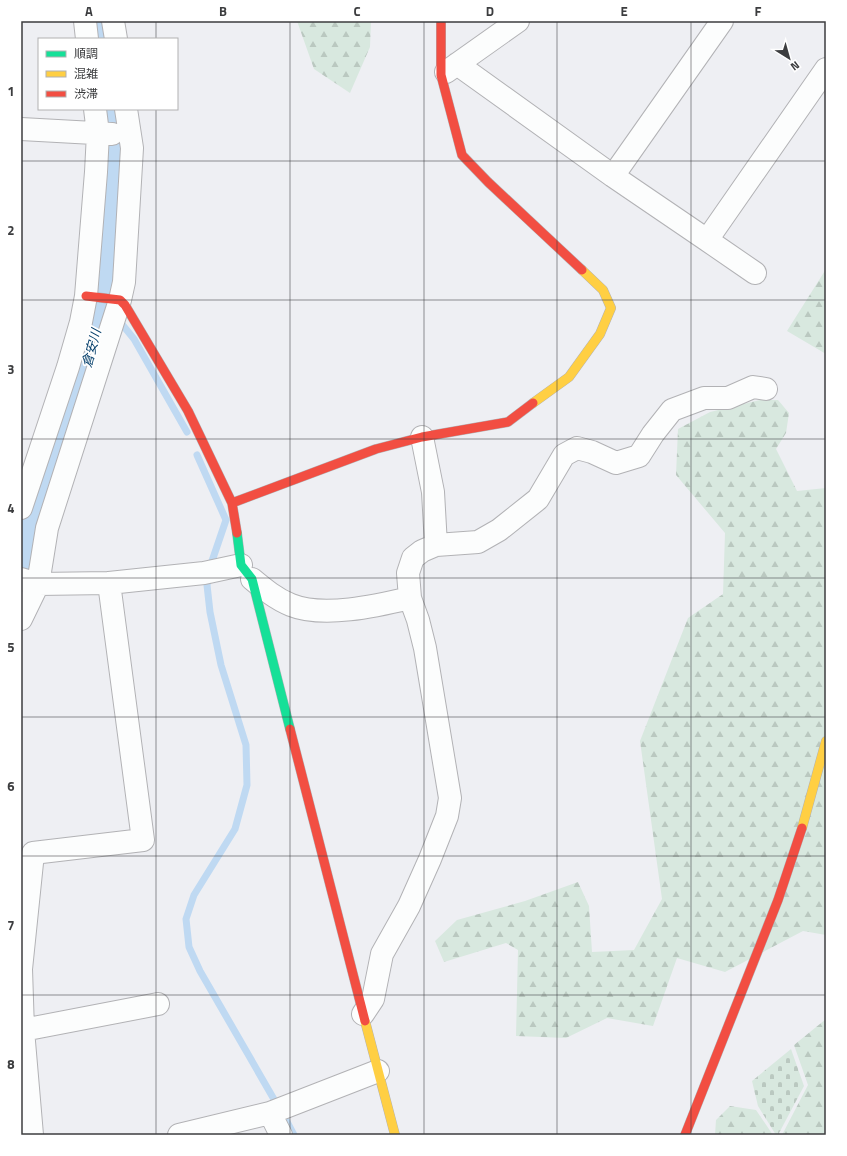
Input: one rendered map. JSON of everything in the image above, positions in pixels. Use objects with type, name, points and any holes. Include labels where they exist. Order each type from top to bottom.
[{"type":"street","points":[[85,21],[87,38]]},
{"type":"street","points":[[113,21],[116,38]]},
{"type":"street","points":[[232,503],[376,448],[422,437],[508,422],[568,377],[600,334],[611,308],[603,290],[488,182],[462,155],[441,21]]},
{"type":"street","points":[[449,70],[518,21]]},
{"type":"street","points":[[613,176],[722,21]]},
{"type":"street","points":[[707,240],[826,69]]},
{"type":"street","points":[[449,70],[613,176],[755,273]]},
{"type":"street","points":[[21,508],[68,367],[88,296],[98,133],[95,110]]},
{"type":"street","points":[[21,619],[30,582],[124,282],[126,110]]},
{"type":"street","points":[[21,129],[98,133],[126,141]]},
{"type":"street","points":[[88,296],[118,299]]},
{"type":"street","points":[[118,299],[168,376],[188,412],[232,503],[247,572],[395,1135]]},
{"type":"street","points":[[363,1014],[373,999],[382,954],[409,906],[430,859],[447,816],[450,798],[425,648],[418,620],[410,598],[408,573],[413,558],[422,551],[436,545],[478,542],[499,530],[538,499],[564,455],[577,448],[592,452],[616,463],[639,456],[653,434],[672,410],[704,398],[728,398],[753,387],[766,389]]},
{"type":"street","points":[[422,437],[433,492],[436,545]]},
{"type":"street","points":[[30,582],[109,583],[209,572],[247,572],[268,592],[290,605],[315,611],[381,604],[410,598]]},
{"type":"street","points":[[32,1135],[23,1030],[21,969],[33,853],[143,840],[109,583]]},
{"type":"street","points":[[685,1135],[778,900],[802,827],[826,741]]},
{"type":"street","points":[[23,1030],[158,1004]]},
{"type":"street","points":[[179,1135],[277,1111],[378,1071]]},
{"type":"street","points":[[277,1111],[281,1135]]},
{"type":"green space","points":[[297,21],[371,21],[370,47],[350,93],[314,69]]},
{"type":"green space","points":[[826,269],[826,354],[787,331]]},
{"type":"green space","points":[[760,400],[778,400],[789,413],[786,433],[776,449],[797,491],[826,488],[826,935],[803,931],[725,972],[677,958],[653,1026],[607,1018],[566,1038],[516,1036],[518,950],[506,943],[444,962],[435,941],[457,920],[525,901],[578,882],[589,906],[592,952],[634,950],[662,899],[640,741],[688,618],[723,594],[725,533],[676,475],[678,429],[710,412]]},
{"type":"green space","points":[[826,1019],[826,1135],[782,1135],[808,1085],[794,1045]]},
{"type":"green space","points":[[791,1049],[804,1086],[778,1135],[776,1135],[758,1106],[752,1081]]},
{"type":"green space","points":[[730,1106],[756,1110],[773,1135],[715,1135],[716,1120]]},
{"type":"waterway","name":"倉安川","points":[[103,21],[105,38]]},
{"type":"waterway","name":"倉安川","points":[[21,578],[61,435],[91,354],[100,312],[114,125],[112,110]]},
{"type":"waterway","points":[[98,318],[110,321]]},
{"type":"waterway","points":[[121,323],[134,339],[187,432]]},
{"type":"waterway","points":[[197,455],[226,520],[211,564],[207,585],[210,612],[221,665],[246,745],[247,785],[235,829],[194,895],[186,919],[189,947],[200,971],[279,1108]]},
{"type":"waterway","points":[[32,495],[43,498]]},
{"type":"waterway","points":[[286,1120],[294,1135]]},
{"type":"traffic: fast","points":[[237,533],[241,565],[252,579],[290,729]]},
{"type":"traffic: slow","points":[[533,403],[569,377],[600,334],[611,308],[603,290],[582,270]]},
{"type":"traffic: slow","points":[[802,828],[826,741]]},
{"type":"traffic: slow","points":[[365,1021],[395,1135]]},
{"type":"traffic: jam","points":[[441,21],[441,75],[462,155],[488,182],[582,270]]},
{"type":"traffic: jam","points":[[86,296],[120,300],[125,305],[188,411],[232,503],[237,533]]},
{"type":"traffic: jam","points":[[232,503],[376,449],[422,437],[508,422],[533,403]]},
{"type":"traffic: jam","points":[[290,729],[365,1021]]},
{"type":"traffic: jam","points":[[685,1135],[778,900],[802,828]]}]
